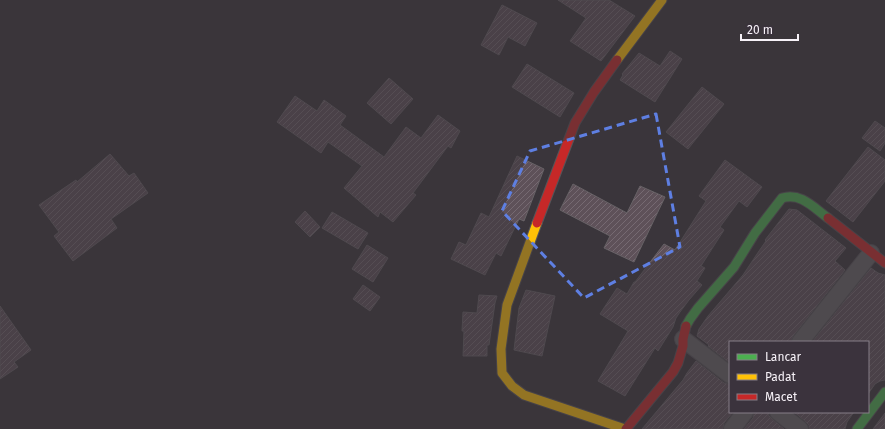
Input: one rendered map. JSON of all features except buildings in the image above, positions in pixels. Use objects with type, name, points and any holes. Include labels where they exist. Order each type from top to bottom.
[{"type":"street","points":[[662,0],[594,92],[575,123],[507,305],[500,349],[502,373],[512,386],[524,395],[626,429],[673,372],[678,363],[687,324],[690,319],[734,267],[755,233],[782,198],[788,196],[795,196],[803,199],[885,263]]},
{"type":"street","points":[[801,341],[871,253]]},
{"type":"street","points":[[683,339],[729,374]]},
{"type":"street","points":[[857,429],[885,392]]},
{"type":"street","points":[[732,429],[744,413]]},
{"type":"street","points":[[779,413],[800,429]]},
{"type":"highlighted area","points":[[656,114],[680,247],[584,298],[502,211],[530,151]]},
{"type":"traffic: fast","points":[[686,326],[698,308],[734,267],[755,233],[782,198],[795,197],[801,199],[828,218]]},
{"type":"traffic: fast","points":[[857,429],[885,392]]},
{"type":"traffic: slow","points":[[617,60],[662,0]]},
{"type":"traffic: slow","points":[[537,223],[507,305],[501,349],[502,373],[512,386],[524,395],[625,429]]},
{"type":"traffic: jam","points":[[537,223],[575,123],[594,92],[617,60]]},
{"type":"traffic: jam","points":[[828,218],[885,263]]},
{"type":"traffic: jam","points":[[626,429],[673,372],[678,363],[683,346],[686,326]]}]
